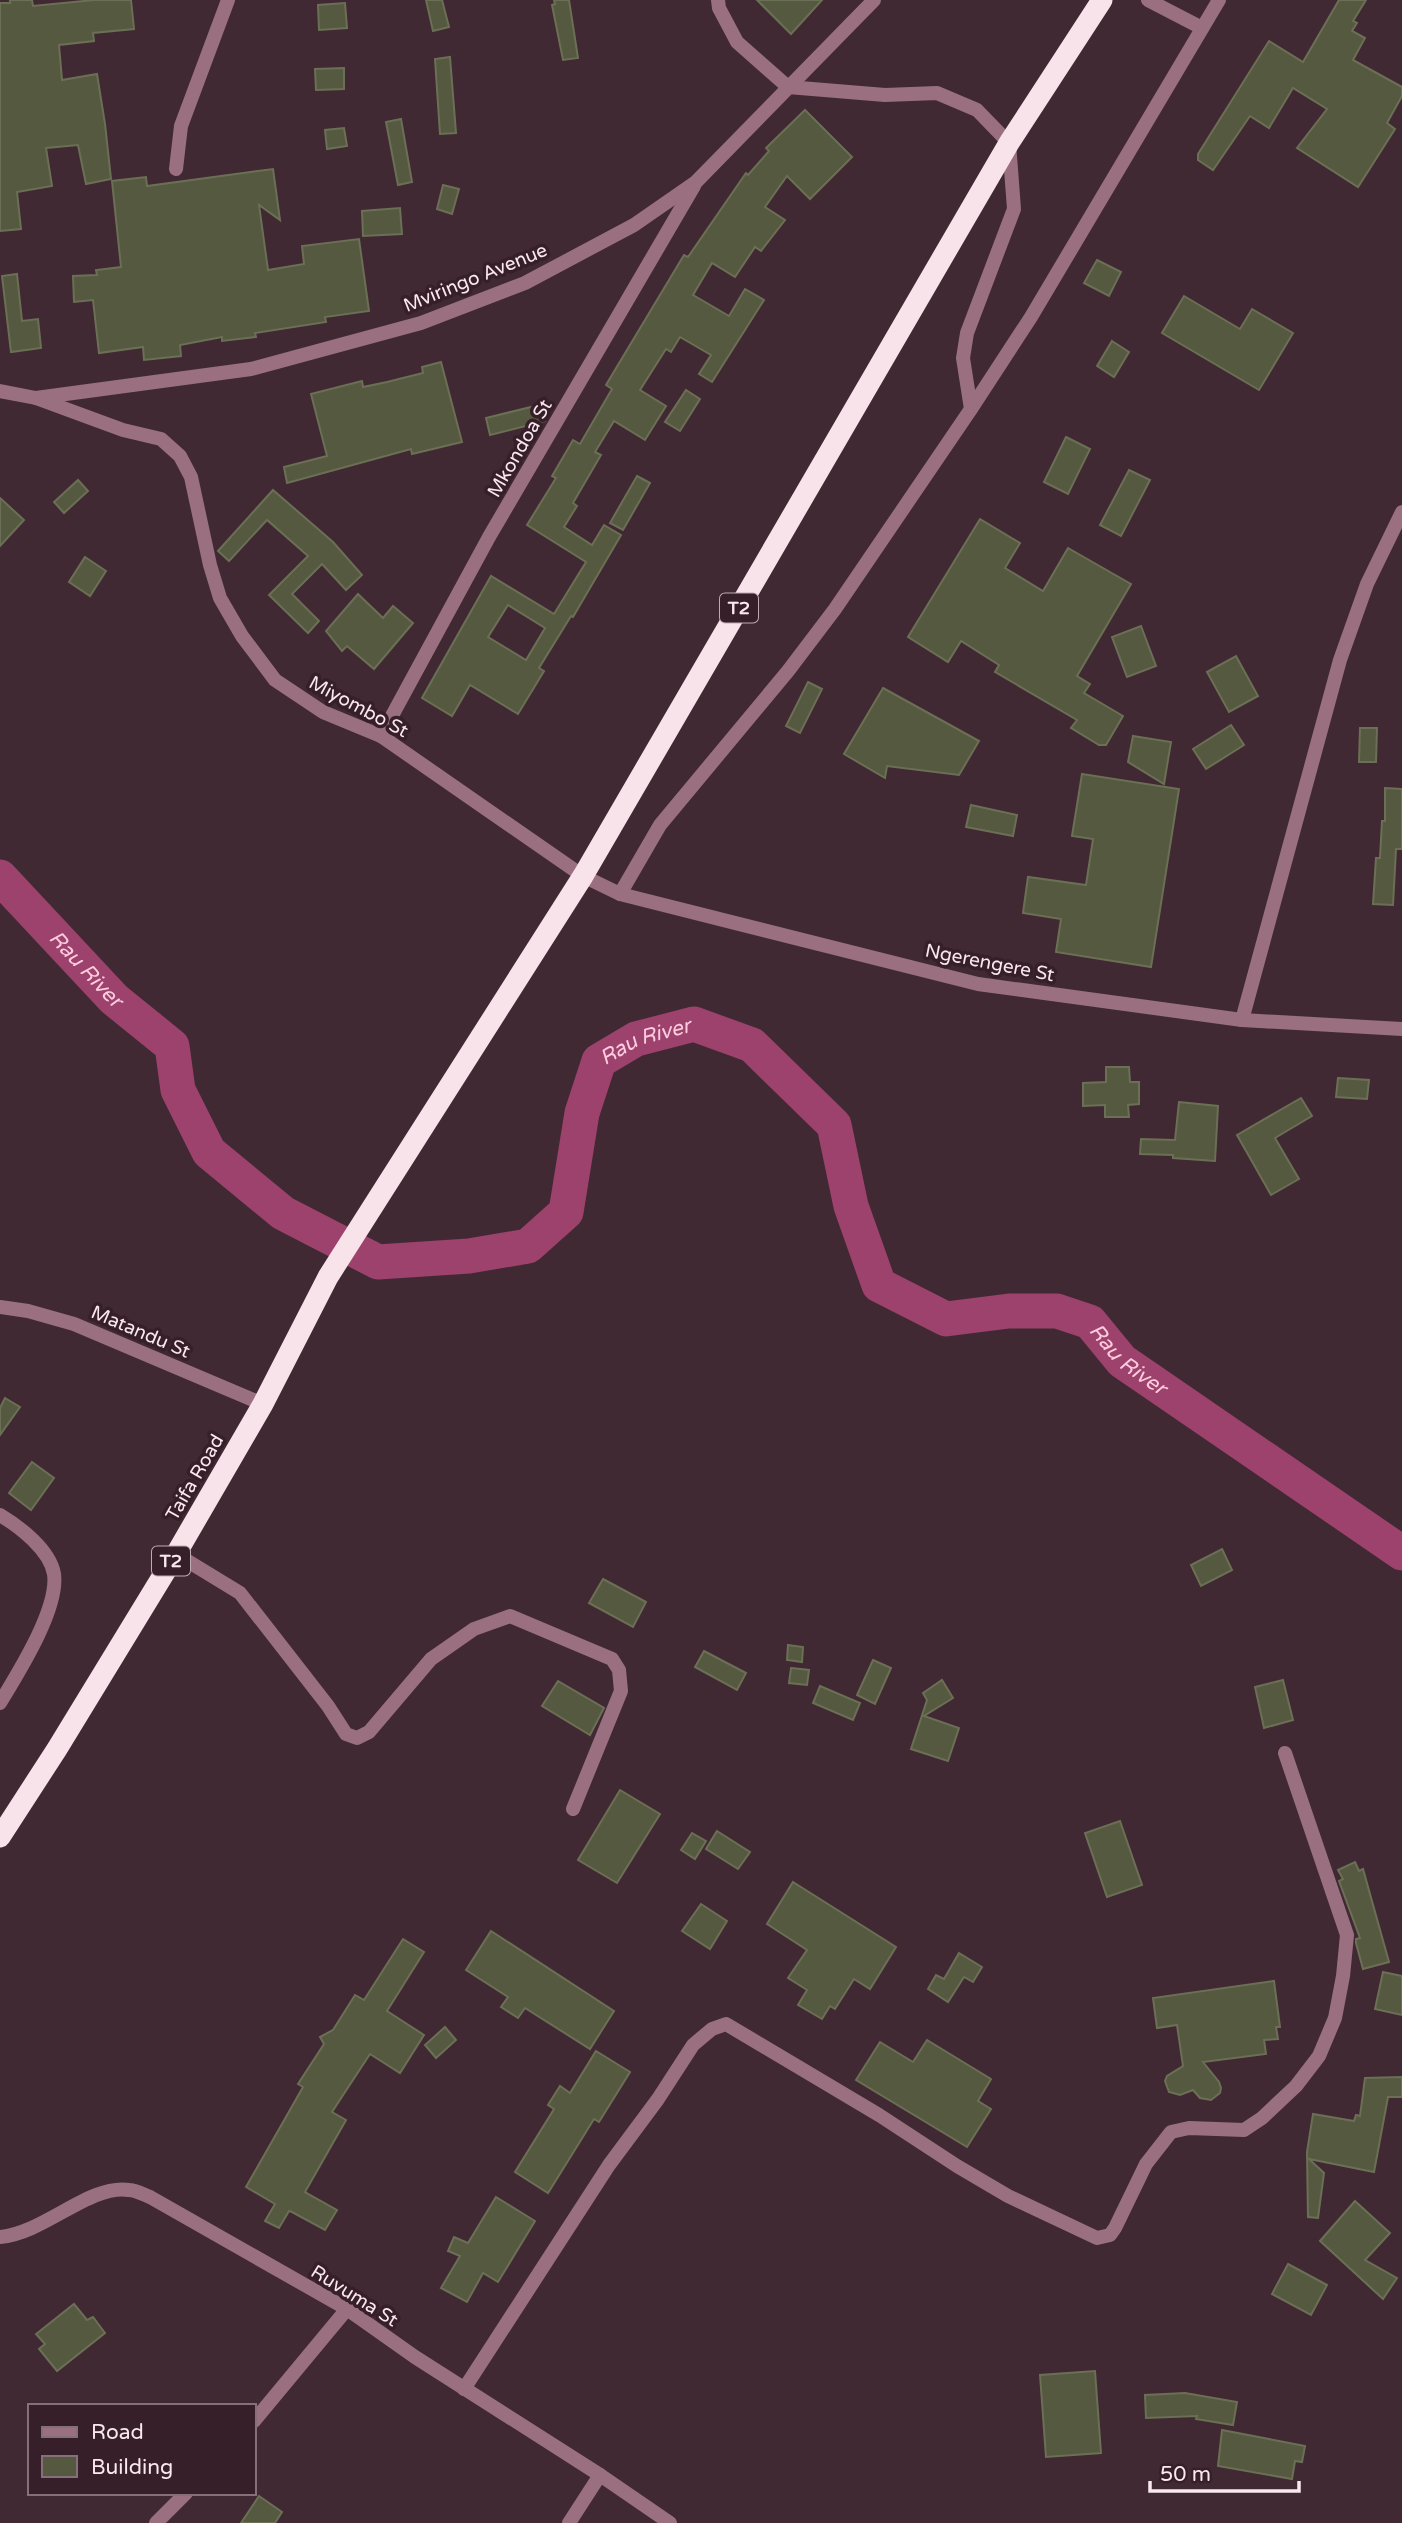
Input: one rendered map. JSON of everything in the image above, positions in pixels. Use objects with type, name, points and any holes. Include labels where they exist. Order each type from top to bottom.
[{"type":"highway","name":"T2","points":[[583,876],[1009,143],[1102,0]]},
{"type":"highway","name":"Taifa Road","points":[[0,1837],[176,1554],[263,1404],[328,1277],[583,876]]},
{"type":"street","points":[[176,169],[181,126],[228,0]]},
{"type":"street","points":[[718,0],[719,8],[737,42],[788,87],[885,95],[937,93],[977,110],[1009,143],[1014,209],[967,333],[963,358],[971,409]]},
{"type":"street","name":"Mviringo Avenue","points":[[0,391],[36,398],[251,369],[421,323],[525,283],[634,225],[696,182],[874,0]]},
{"type":"street","points":[[1148,0],[1202,28]]},
{"type":"street","points":[[620,894],[660,825],[796,661],[835,609],[971,409],[1031,317],[1219,0]]},
{"type":"street","name":"Mkondoa St","points":[[381,736],[489,537],[696,182]]},
{"type":"street","name":"Miyombo St","points":[[36,398],[123,430],[161,439],[180,456],[191,477],[220,598],[242,636],[275,680],[323,712],[381,736],[583,876]]},
{"type":"street","points":[[1242,1020],[1340,660],[1367,584],[1402,512]]},
{"type":"street","name":"Ngerengere St","points":[[583,876],[620,894],[978,984],[1242,1020],[1402,1029]]},
{"type":"street","name":"Matandu St","points":[[0,1307],[28,1311],[74,1324],[263,1404]]},
{"type":"street","points":[[0,1515],[33,1541],[46,1556],[54,1574],[52,1595],[37,1640],[0,1703]]},
{"type":"street","points":[[176,1554],[240,1594],[328,1706],[346,1734],[357,1738],[369,1732],[431,1658],[474,1629],[510,1616],[612,1659],[618,1670],[621,1691],[573,1809]]},
{"type":"street","points":[[464,2389],[609,2165],[658,2099],[693,2045],[712,2029],[726,2024],[1008,2196],[1097,2238],[1110,2235],[1115,2228],[1146,2164],[1171,2132],[1189,2128],[1244,2130],[1262,2118],[1296,2086],[1319,2056],[1335,2018],[1347,1935],[1285,1753]]},
{"type":"street","name":"Ruvuma St","points":[[0,2237],[16,2236],[36,2228],[107,2192],[129,2190],[150,2197],[347,2309],[464,2389],[600,2474],[670,2523]]},
{"type":"street","points":[[256,2419],[347,2309]]},
{"type":"street","points":[[569,2523],[600,2474]]},
{"type":"street","points":[[156,2523],[184,2495]]},
{"type":"building","points":[[10,0],[32,0],[33,6],[94,0],[131,0],[134,29],[93,33],[94,41],[59,45],[62,80],[97,74],[111,179],[86,184],[78,145],[46,148],[52,186],[17,192],[21,229],[0,231],[0,3],[10,3]]},
{"type":"building","points":[[426,0],[442,0],[449,27],[433,31]]},
{"type":"building","points":[[554,0],[569,0],[578,58],[563,60],[552,5],[555,4]]},
{"type":"building","points":[[757,0],[822,0],[791,34]]},
{"type":"building","points":[[1339,0],[1366,0],[1353,21],[1357,23],[1352,31],[1365,38],[1353,60],[1402,87],[1402,96],[1387,123],[1395,129],[1358,187],[1297,148],[1327,109],[1293,88],[1269,128],[1250,116],[1213,170],[1198,160],[1198,154],[1269,41],[1303,62]]},
{"type":"building","points":[[345,3],[347,28],[319,30],[318,5]]},
{"type":"building","points":[[450,57],[456,133],[440,134],[435,59]]},
{"type":"building","points":[[344,68],[344,89],[316,90],[315,69]]},
{"type":"building","points":[[805,110],[852,157],[810,199],[787,176],[765,207],[785,220],[761,251],[755,247],[735,277],[712,263],[693,295],[729,316],[745,289],[764,300],[712,382],[699,374],[711,355],[680,337],[671,352],[666,349],[640,390],[666,406],[645,440],[614,421],[595,452],[601,455],[573,503],[577,506],[564,527],[592,545],[604,525],[621,535],[573,617],[571,616],[539,668],[544,671],[518,714],[470,685],[452,716],[422,698],[491,576],[554,614],[586,562],[527,525],[556,478],[552,476],[573,440],[580,444],[612,389],[606,385],[684,255],[688,257],[746,173],[748,175],[769,151],[766,148]],"holes":[[[508,605],[545,628],[526,660],[488,637]]]},
{"type":"building","points":[[401,119],[412,182],[398,185],[386,122]]},
{"type":"building","points":[[344,128],[347,146],[327,149],[325,130]]},
{"type":"building","points":[[273,169],[280,220],[259,205],[268,270],[304,264],[302,246],[359,239],[369,311],[325,317],[326,322],[255,333],[256,337],[222,341],[222,337],[180,345],[181,356],[144,360],[143,347],[99,353],[93,300],[74,302],[73,276],[97,275],[96,270],[121,267],[112,181],[146,177],[147,186]]},
{"type":"building","points":[[443,185],[459,189],[452,214],[437,209]]},
{"type":"building","points":[[400,208],[402,234],[363,236],[362,211]]},
{"type":"building","points":[[1097,260],[1121,272],[1109,296],[1084,283]]},
{"type":"building","points":[[17,274],[22,321],[38,319],[41,348],[11,352],[2,276]]},
{"type":"building","points":[[1184,296],[1240,329],[1252,309],[1293,333],[1259,390],[1162,333]]},
{"type":"building","points":[[1112,341],[1129,352],[1114,377],[1097,366]]},
{"type":"building","points":[[441,362],[462,442],[412,454],[411,449],[287,483],[284,467],[327,456],[311,394],[362,381],[363,387],[387,382],[423,373],[422,367]]},
{"type":"building","points":[[686,390],[700,399],[680,431],[665,422]]},
{"type":"building","points":[[543,404],[545,421],[490,435],[486,418]]},
{"type":"building","points":[[1066,437],[1090,449],[1068,494],[1044,482]]},
{"type":"building","points":[[1129,470],[1150,480],[1121,536],[1100,525]]},
{"type":"building","points":[[637,476],[650,483],[623,530],[610,523]]},
{"type":"building","points":[[78,480],[88,491],[64,513],[54,502]]},
{"type":"building","points":[[273,490],[333,542],[362,575],[346,590],[322,564],[292,594],[319,621],[308,633],[269,595],[308,556],[267,520],[229,561],[218,551]]},
{"type":"building","points":[[0,498],[24,520],[0,546]]},
{"type":"building","points":[[980,519],[1020,543],[1005,568],[1043,591],[1068,548],[1131,584],[1077,676],[1090,684],[1084,693],[1123,716],[1106,745],[1099,745],[1071,728],[1077,720],[995,672],[999,665],[961,641],[948,662],[908,637]]},
{"type":"building","points":[[85,557],[106,571],[90,596],[69,582]]},
{"type":"building","points":[[358,594],[383,618],[393,606],[413,623],[374,669],[347,646],[342,651],[326,631]]},
{"type":"building","points":[[1141,626],[1156,666],[1127,677],[1112,637]]},
{"type":"building","points":[[1236,656],[1258,696],[1229,712],[1207,672]]},
{"type":"building","points":[[808,682],[822,689],[800,733],[786,726]]},
{"type":"building","points":[[883,688],[979,741],[959,775],[887,766],[885,778],[844,754]]},
{"type":"building","points":[[1231,725],[1244,745],[1206,769],[1193,749]]},
{"type":"building","points":[[1360,728],[1377,728],[1376,762],[1359,762]]},
{"type":"building","points":[[1133,736],[1171,742],[1164,784],[1128,762]]},
{"type":"building","points":[[1082,774],[1179,789],[1151,967],[1056,952],[1061,919],[1023,913],[1028,877],[1086,885],[1093,839],[1072,836]]},
{"type":"building","points":[[1385,788],[1402,789],[1402,849],[1396,849],[1393,905],[1373,904],[1376,858],[1380,858],[1382,821],[1385,821]]},
{"type":"building","points":[[971,805],[1017,815],[1013,836],[966,827]]},
{"type":"building","points":[[1106,1067],[1129,1067],[1130,1082],[1139,1082],[1139,1104],[1128,1105],[1129,1117],[1105,1117],[1105,1105],[1083,1106],[1083,1083],[1106,1082]]},
{"type":"building","points":[[1338,1078],[1369,1080],[1367,1099],[1336,1097]]},
{"type":"building","points":[[1301,1098],[1312,1116],[1275,1138],[1299,1179],[1271,1195],[1237,1135]]},
{"type":"building","points":[[1179,1102],[1218,1106],[1215,1161],[1140,1154],[1141,1139],[1175,1140]]},
{"type":"building","points":[[5,1398],[20,1407],[0,1435],[0,1408]]},
{"type":"building","points":[[32,1462],[54,1478],[31,1510],[9,1493]]},
{"type":"building","points":[[1222,1549],[1232,1570],[1201,1586],[1191,1565]]},
{"type":"building","points":[[603,1579],[646,1602],[633,1627],[589,1603]]},
{"type":"building","points":[[788,1645],[803,1647],[802,1662],[787,1660]]},
{"type":"building","points":[[704,1651],[746,1673],[737,1690],[695,1667]]},
{"type":"building","points":[[873,1660],[891,1668],[875,1704],[857,1695]]},
{"type":"building","points":[[791,1668],[809,1670],[807,1685],[789,1683]]},
{"type":"building","points":[[942,1680],[953,1698],[924,1716],[959,1728],[948,1761],[911,1749],[927,1700],[923,1693]]},
{"type":"building","points":[[1283,1680],[1293,1720],[1264,1728],[1255,1687]]},
{"type":"building","points":[[558,1681],[604,1708],[590,1735],[542,1706]]},
{"type":"building","points":[[820,1686],[860,1703],[853,1720],[813,1703]]},
{"type":"building","points":[[620,1790],[660,1814],[617,1883],[578,1860]]},
{"type":"building","points":[[1120,1821],[1142,1885],[1107,1897],[1085,1833]]},
{"type":"building","points":[[717,1831],[750,1852],[738,1869],[706,1849]]},
{"type":"building","points":[[692,1833],[706,1841],[695,1859],[681,1850]]},
{"type":"building","points":[[1355,1862],[1359,1871],[1363,1869],[1389,1962],[1363,1969],[1356,1943],[1356,1939],[1360,1938],[1339,1881],[1343,1879],[1338,1870]]},
{"type":"building","points":[[793,1882],[896,1947],[870,1989],[854,1979],[835,2009],[830,2006],[822,2019],[798,2005],[807,1990],[788,1978],[807,1950],[767,1924]]},
{"type":"building","points":[[701,1904],[727,1921],[710,1949],[682,1931]]},
{"type":"building","points":[[491,1931],[614,2011],[590,2049],[525,2008],[518,2018],[501,2007],[508,1997],[466,1970]]},
{"type":"building","points":[[403,1939],[424,1952],[387,2011],[424,2035],[400,2073],[370,2054],[332,2112],[346,2120],[305,2192],[337,2210],[325,2230],[289,2211],[279,2228],[265,2221],[275,2204],[246,2187],[303,2087],[298,2084],[324,2044],[320,2037],[333,2030],[355,1995],[364,2000]]},
{"type":"building","points":[[959,1953],[982,1967],[973,1982],[964,1977],[948,2002],[928,1989],[936,1975],[944,1979]]},
{"type":"building","points":[[1383,1972],[1402,1976],[1402,2015],[1375,2009]]},
{"type":"building","points":[[1274,1981],[1280,2027],[1276,2027],[1278,2039],[1264,2040],[1266,2054],[1203,2062],[1221,2088],[1220,2093],[1211,2100],[1200,2098],[1193,2090],[1180,2095],[1169,2092],[1165,2081],[1167,2076],[1183,2066],[1177,2025],[1157,2028],[1153,1998]]},
{"type":"building","points":[[445,2027],[456,2040],[436,2058],[425,2045]]},
{"type":"building","points":[[927,2040],[991,2079],[978,2101],[991,2109],[967,2147],[856,2080],[880,2042],[913,2062]]},
{"type":"building","points":[[596,2051],[630,2072],[599,2122],[594,2119],[548,2193],[515,2172],[554,2109],[548,2105],[560,2086],[570,2093]]},
{"type":"building","points":[[1402,2077],[1402,2097],[1388,2097],[1374,2172],[1309,2159],[1324,2173],[1318,2218],[1308,2217],[1307,2152],[1313,2114],[1354,2121],[1356,2115],[1360,2116],[1365,2078]]},
{"type":"building","points":[[496,2197],[535,2221],[498,2282],[483,2273],[467,2302],[441,2288],[460,2256],[448,2251],[454,2237],[468,2243]]},
{"type":"building","points":[[1355,2201],[1390,2233],[1365,2260],[1397,2278],[1383,2299],[1320,2241]]},
{"type":"building","points":[[1288,2264],[1327,2285],[1311,2315],[1272,2294]]},
{"type":"building","points":[[74,2304],[87,2320],[93,2317],[105,2333],[57,2371],[39,2349],[45,2344],[36,2334]]},
{"type":"building","points":[[1095,2371],[1101,2453],[1046,2457],[1040,2375]]},
{"type":"building","points":[[1185,2393],[1237,2402],[1233,2425],[1196,2419],[1197,2416],[1146,2418],[1145,2395]]},
{"type":"building","points":[[1222,2430],[1305,2446],[1302,2462],[1295,2461],[1292,2479],[1218,2466]]},
{"type":"building","points":[[259,2496],[282,2512],[275,2523],[241,2523]]},
{"type":"waterway","name":"Rau River","points":[[0,877],[114,999],[172,1046],[178,1090],[209,1152],[283,1213],[378,1262],[469,1256],[528,1246],[566,1212],[582,1113],[599,1061],[636,1039],[694,1024],[752,1045],[834,1125],[851,1206],[879,1285],[946,1319],[1009,1311],[1057,1311],[1090,1322],[1122,1361],[1402,1553]]}]
